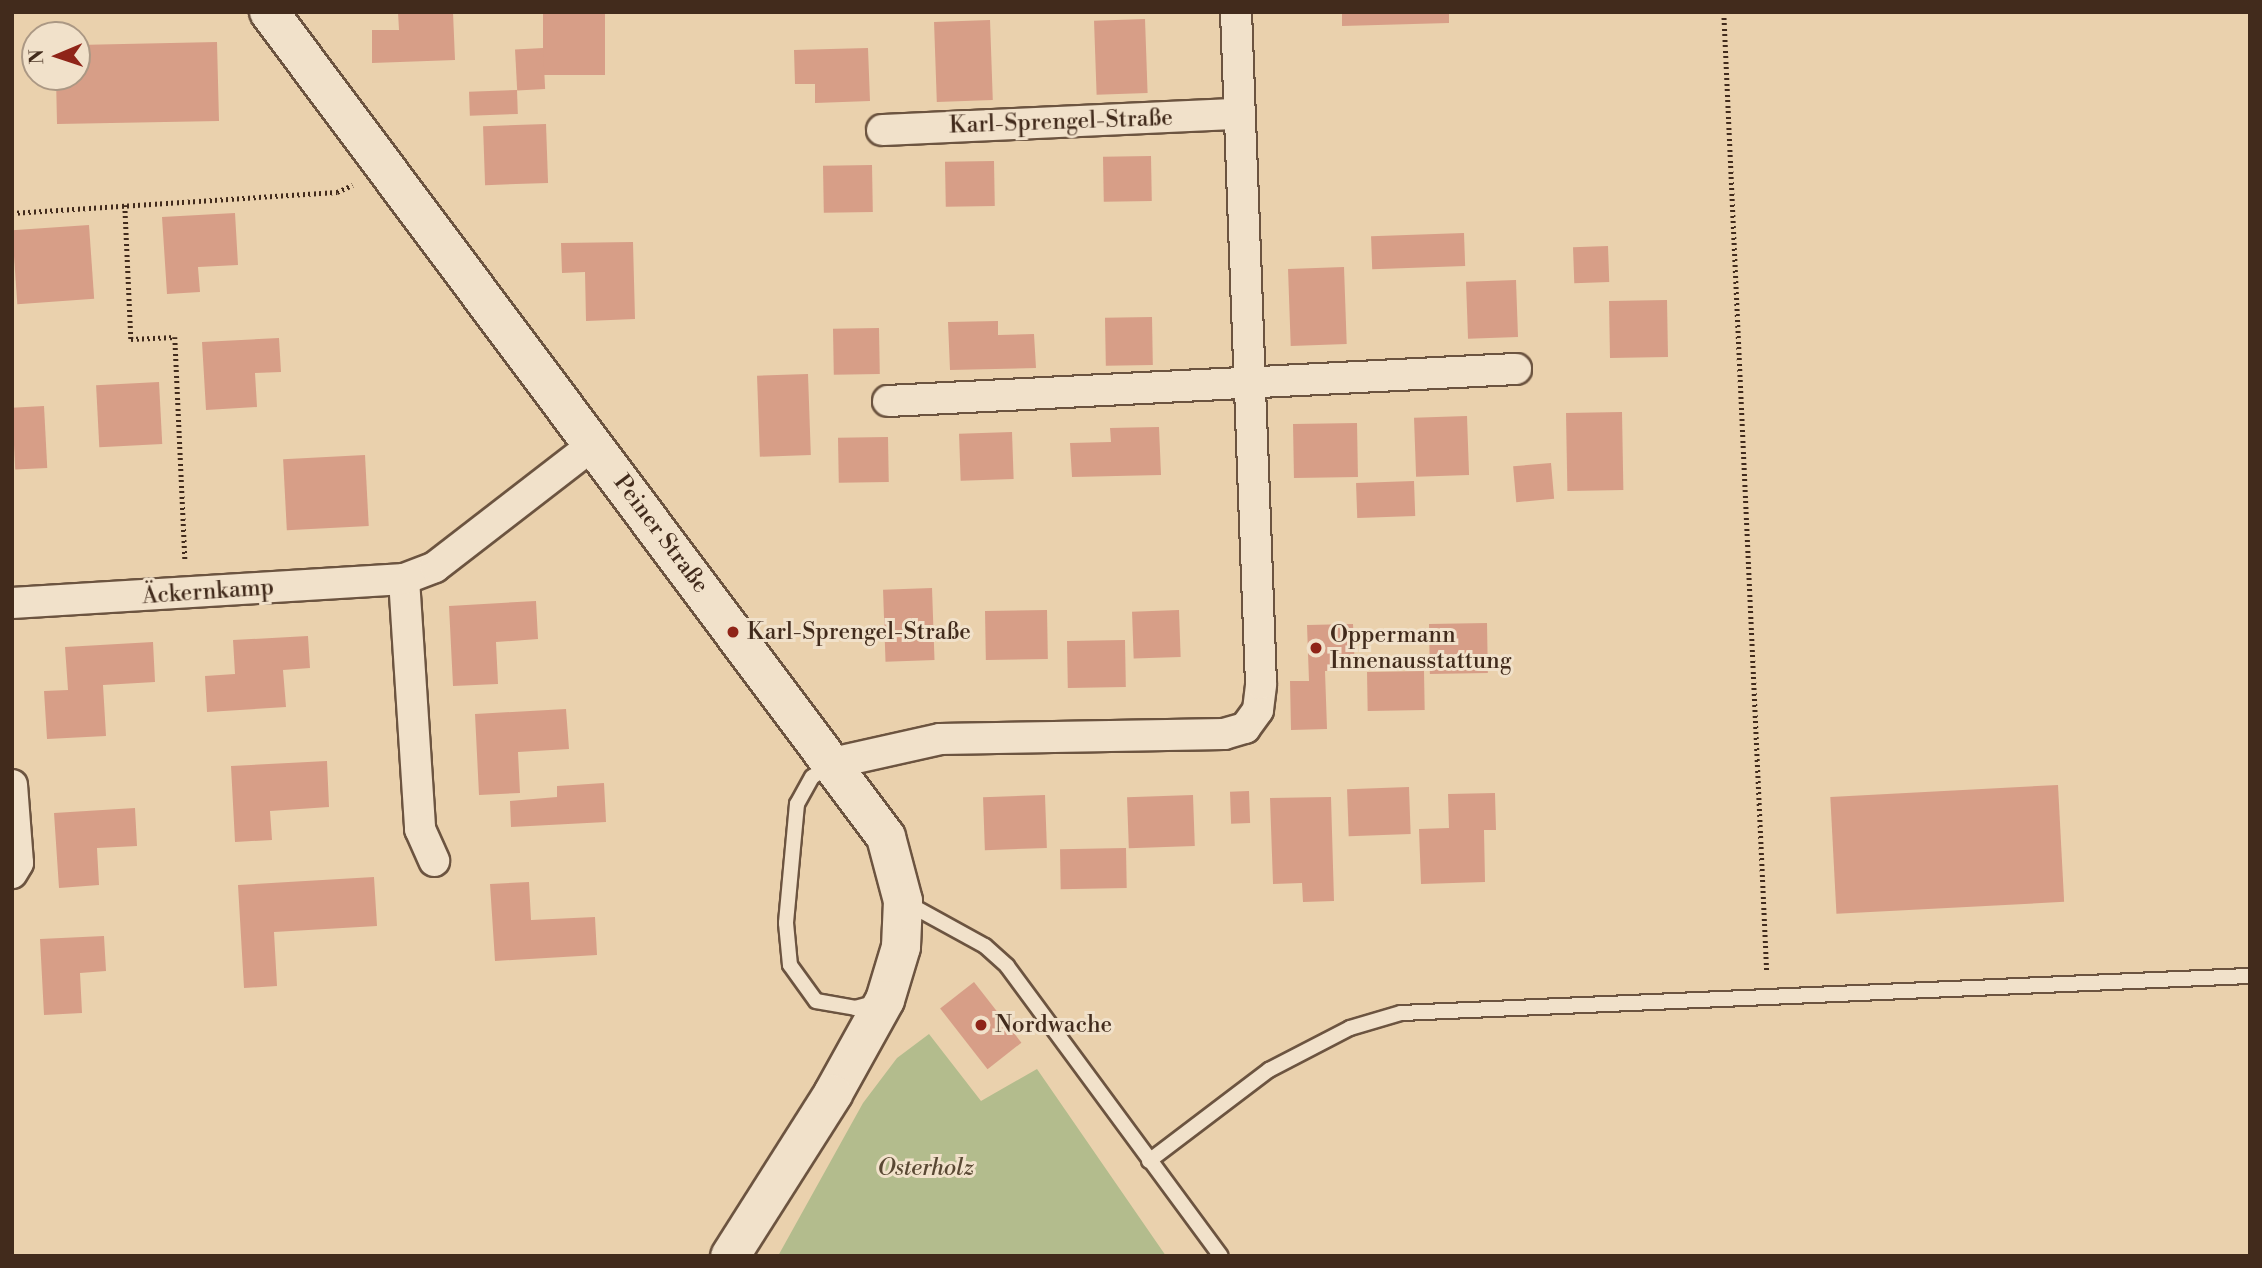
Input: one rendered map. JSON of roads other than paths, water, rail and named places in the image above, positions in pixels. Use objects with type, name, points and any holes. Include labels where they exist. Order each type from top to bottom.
[{"type":"main road","name":"Peiner Straße","points":[[269,12],[886,837],[903,901],[901,947],[885,1000],[833,1094],[730,1256]]},
{"type":"street","points":[[833,763],[940,739],[1224,734],[1245,728],[1258,710],[1261,684],[1236,12]]},
{"type":"street","name":"Karl-Sprengel-Straße","points":[[882,130],[1240,114]]},
{"type":"street","points":[[888,401],[1516,369]]},
{"type":"street","name":"Äckernkamp","points":[[12,603],[404,579],[435,567],[594,444]]},
{"type":"street","points":[[404,579],[420,829],[434,861]]},
{"type":"street","points":[[12,785],[18,863],[12,873]]},
{"type":"lane","points":[[833,763],[812,777],[797,804],[786,923],[790,965],[816,1001],[855,1008],[885,1000]]},
{"type":"lane","points":[[903,901],[985,946],[1007,966],[1222,1256]]},
{"type":"lane","points":[[1149,1161],[1269,1070],[1374,1019],[1401,1013],[2250,976]]},
{"type":"place","name":"Karl-Sprengel-Straße","points":[[733,632]]},
{"type":"place","name":"Oppermann Innenausstattung","points":[[1316,648]]},
{"type":"place","name":"Nordwache","points":[[981,1025]]},
{"type":"park label","name":"Osterholz","points":[[926,1168]]}]
